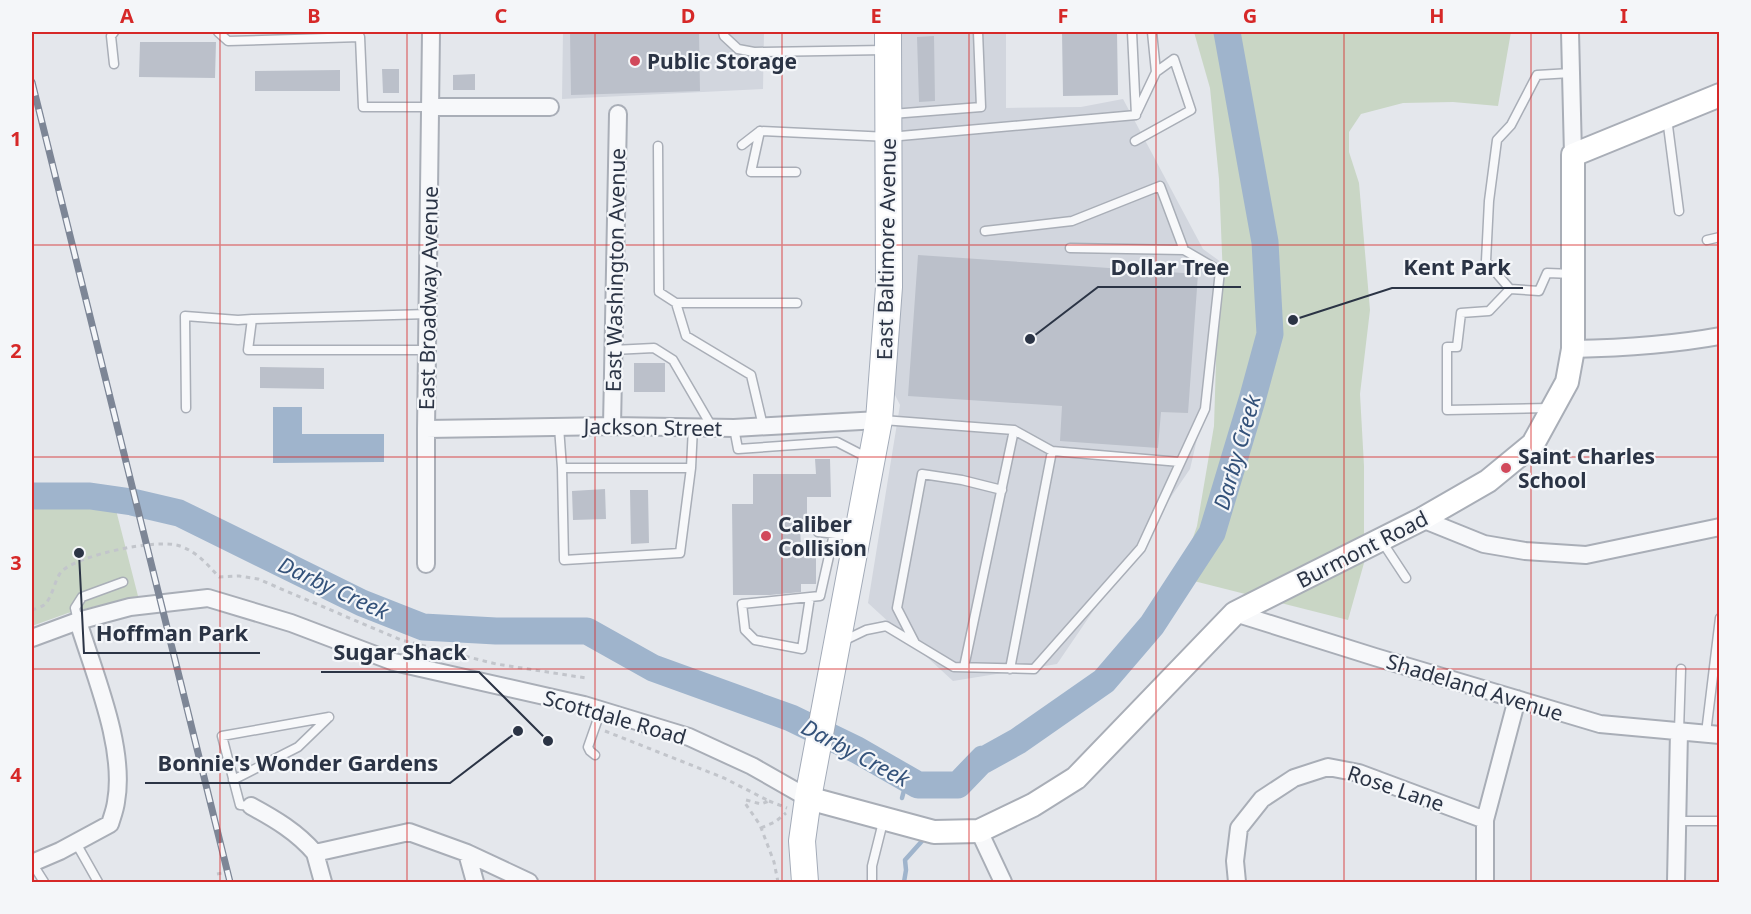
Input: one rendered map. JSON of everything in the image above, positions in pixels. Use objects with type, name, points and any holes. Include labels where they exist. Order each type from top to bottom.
[{"type":"main road","name":"East Baltimore Avenue","points":[[805,882],[802,841],[838,644],[846,535],[873,460],[879,420],[889,287],[888,40]]},
{"type":"street","name":"East Broadway Avenue","points":[[426,564],[432,32]]},
{"type":"street","points":[[1570,32],[1573,155],[1719,95]]},
{"type":"street","points":[[432,107],[550,107]]},
{"type":"street","name":"East Washington Avenue","points":[[612,426],[618,114]]},
{"type":"street","name":"Burmont Road","points":[[810,788],[884,818],[934,832],[979,831],[1033,805],[1076,778],[1236,613],[1422,519],[1488,481],[1533,444],[1567,382],[1573,349],[1573,155]]},
{"type":"street","points":[[1573,349],[1636,347],[1695,341],[1719,336]]},
{"type":"street","name":"Jackson Street","points":[[426,429],[612,426],[734,428],[879,420]]},
{"type":"street","points":[[1422,519],[1484,544],[1525,551],[1586,555],[1719,527]]},
{"type":"street","name":"Scottdale Road","points":[[32,638],[78,621],[130,607],[208,598],[291,623],[394,662],[601,710],[689,737],[752,766],[810,788]]},
{"type":"street","name":"Shadeland Avenue","points":[[1236,613],[1600,724],[1713,734]]},
{"type":"street","points":[[32,863],[110,825],[117,802],[117,773],[108,713],[78,621]]},
{"type":"street","points":[[1485,882],[1485,820],[1516,699]]},
{"type":"street","points":[[1676,882],[1679,731]]},
{"type":"street","name":"Rose Lane","points":[[1237,882],[1235,861],[1239,828],[1262,799],[1294,778],[1328,766],[1359,773],[1485,820]]},
{"type":"street","points":[[251,806],[302,837],[315,853],[323,882]]},
{"type":"street","points":[[979,831],[1003,882]]},
{"type":"street","points":[[315,853],[409,832],[467,853],[529,882]]},
{"type":"street","points":[[467,853],[475,882]]},
{"type":"lane","points":[[114,32],[111,36],[114,64]]},
{"type":"lane","points":[[218,32],[228,41],[360,37],[363,107],[432,107]]},
{"type":"lane","points":[[723,32],[724,36],[738,49],[754,52],[888,40]]},
{"type":"lane","points":[[889,126],[981,107],[978,32]]},
{"type":"lane","points":[[1132,32],[1136,115]]},
{"type":"lane","points":[[1136,115],[1155,72],[1152,32]]},
{"type":"lane","points":[[1135,141],[1191,110],[1174,59],[1155,72]]},
{"type":"lane","points":[[1571,73],[1537,75],[1511,125],[1497,140],[1489,201],[1486,261],[1510,288],[1539,291],[1547,273],[1573,274]]},
{"type":"lane","points":[[742,145],[760,131],[1136,115]]},
{"type":"lane","points":[[1667,118],[1679,211]]},
{"type":"lane","points":[[760,131],[751,172],[796,172]]},
{"type":"lane","points":[[658,146],[659,292],[676,303],[796,303]]},
{"type":"lane","points":[[985,231],[1072,221],[1160,186],[1184,250]]},
{"type":"lane","points":[[1707,240],[1719,237]]},
{"type":"lane","points":[[838,644],[866,630],[886,626],[954,667],[1034,669],[1141,548],[1205,409],[1220,272],[1184,250],[1070,248]]},
{"type":"lane","points":[[1510,288],[1489,311],[1461,313],[1457,347],[1447,347],[1447,410],[1553,408]]},
{"type":"lane","points":[[676,303],[686,336],[751,375],[763,426]]},
{"type":"lane","points":[[186,408],[185,316],[238,320],[428,314]]},
{"type":"lane","points":[[252,319],[248,350],[427,350]]},
{"type":"lane","points":[[613,350],[654,348],[673,360],[712,428]]},
{"type":"lane","points":[[879,420],[1014,430],[1052,451],[1180,462]]},
{"type":"lane","points":[[559,427],[564,560],[681,553],[691,468],[693,428]]},
{"type":"lane","points":[[734,428],[738,449],[837,442],[873,460]]},
{"type":"lane","points":[[964,667],[1014,430]]},
{"type":"lane","points":[[1010,669],[1052,451]]},
{"type":"lane","points":[[562,468],[691,468]]},
{"type":"lane","points":[[916,643],[897,608],[922,474],[962,480],[1002,490]]},
{"type":"lane","points":[[810,597],[802,648],[755,640],[745,630],[742,604],[810,597],[820,596],[846,535],[818,532]]},
{"type":"lane","points":[[1381,540],[1406,578]]},
{"type":"lane","points":[[78,621],[75,608],[82,597],[123,582]]},
{"type":"lane","points":[[1713,734],[1719,618]]},
{"type":"lane","points":[[1679,731],[1681,669]]},
{"type":"lane","points":[[595,755],[588,747],[601,710]]},
{"type":"lane","points":[[233,780],[298,747],[330,717],[222,736],[233,780],[240,805],[251,806]]},
{"type":"lane","points":[[872,882],[874,858],[884,818]]},
{"type":"lane","points":[[1677,821],[1719,821]]},
{"type":"lane","points":[[76,843],[98,882]]},
{"type":"lane","points":[[32,863],[44,882]]},
{"type":"path","points":[[32,610],[44,605],[61,573],[74,562],[117,550],[162,543],[178,545],[197,553],[219,577],[239,576],[258,579],[401,640],[496,664],[586,678]]},
{"type":"path","points":[[595,727],[724,778],[790,809],[775,822],[761,828]]},
{"type":"path","points":[[769,801],[761,804],[746,800],[745,803],[755,815],[761,828],[774,862],[778,882]]},
{"type":"path","points":[[217,874],[232,871]]},
{"type":"shaded area","name":"Public Storage","points":[[563,32],[764,32],[763,89],[562,99]]},
{"type":"shaded area","points":[[899,32],[1006,32],[1006,108],[1081,107],[1123,99],[1203,249],[1236,273],[1190,469],[1057,664],[953,681],[868,603],[900,405],[892,389]]},
{"type":"green space","points":[[1194,32],[1511,32],[1498,106],[1453,102],[1403,103],[1361,114],[1349,132],[1349,152],[1359,183],[1370,310],[1360,394],[1364,466],[1364,563],[1348,620],[1178,577],[1197,526],[1214,426],[1217,329],[1223,278],[1219,179],[1210,88]]},
{"type":"green space","points":[[32,507],[116,510],[138,596],[68,613],[32,626]]},
{"type":"water","points":[[273,407],[302,407],[302,434],[384,434],[384,462],[273,463]]},
{"type":"building","name":"Public Storage","points":[[570,32],[699,32],[700,91],[571,95]]},
{"type":"building","points":[[1062,32],[1117,32],[1118,95],[1063,96]]},
{"type":"building","points":[[934,36],[935,101],[919,102],[917,37]]},
{"type":"building","points":[[140,42],[216,42],[215,78],[139,77]]},
{"type":"building","points":[[382,69],[399,69],[399,93],[383,93]]},
{"type":"building","points":[[340,70],[340,91],[255,91],[255,71]]},
{"type":"building","points":[[475,74],[475,90],[453,90],[453,75]]},
{"type":"building","points":[[918,255],[1198,274],[1188,413],[1161,412],[1158,448],[1060,441],[1062,406],[908,396]]},
{"type":"building","points":[[634,363],[665,363],[665,392],[634,392]]},
{"type":"building","points":[[260,367],[324,368],[324,389],[260,388]]},
{"type":"building","name":"Caliber Collision","points":[[815,459],[830,459],[831,497],[807,497],[807,522],[800,522],[801,551],[816,550],[816,584],[801,584],[801,592],[733,595],[732,504],[753,504],[753,474],[816,474]]},
{"type":"building","points":[[605,489],[606,519],[573,520],[572,491]]},
{"type":"building","points":[[630,490],[648,490],[649,543],[631,544]]},
{"type":"waterway","name":"Darby Creek","points":[[32,496],[90,496],[132,502],[179,513],[362,603],[423,627],[496,631],[587,631],[653,668],[791,718],[857,750],[918,785],[958,785],[983,759],[982,761],[1018,741],[1104,681],[1152,625],[1212,533],[1270,334],[1265,242],[1227,32]]},
{"type":"waterway","points":[[902,798],[907,779]]},
{"type":"waterway","points":[[904,882],[905,860],[922,841]]},
{"type":"railway","points":[[32,82],[230,882]]},
{"type":"place","name":"Public Storage","points":[[635,61]]},
{"type":"place","name":"Kent Park","points":[[1293,320]]},
{"type":"place","name":"Dollar Tree","points":[[1030,339]]},
{"type":"place","name":"Saint Charles School","points":[[1506,468]]},
{"type":"place","name":"Caliber Collision","points":[[766,536]]},
{"type":"place","name":"Hoffman Park","points":[[79,553]]},
{"type":"place","name":"Bonnie's Wonder Gardens","points":[[518,731]]},
{"type":"place","name":"Sugar Shack","points":[[548,741]]}]
